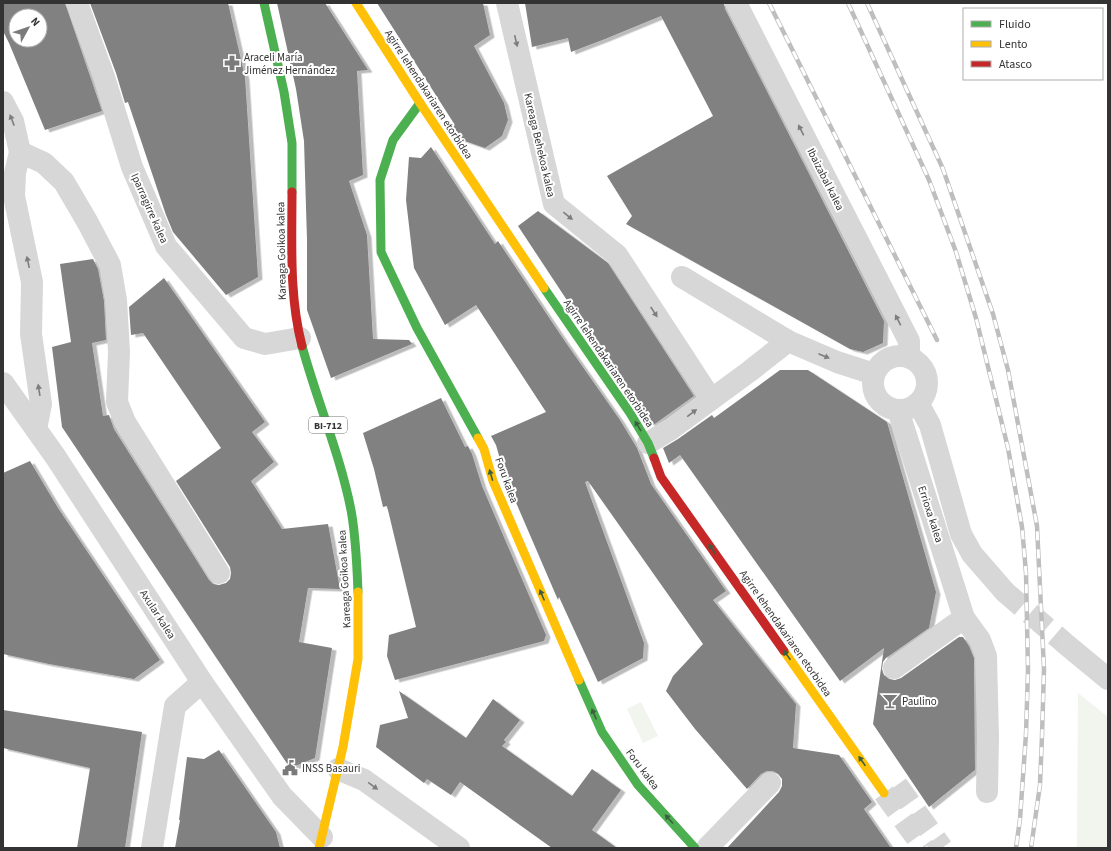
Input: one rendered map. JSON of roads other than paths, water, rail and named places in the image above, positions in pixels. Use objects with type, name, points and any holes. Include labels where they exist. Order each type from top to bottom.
[{"type":"street","name":"Iparragirre kalea","points":[[77,3],[104,76],[132,167],[166,246],[244,338],[265,344],[300,338]]},
{"type":"street","name":"Kareaga Goikoa kalea","points":[[264,3],[284,92],[292,143],[292,273],[295,315],[311,379],[334,444],[350,511],[356,550],[360,610],[358,659],[338,769],[320,842]]},
{"type":"street","name":"Agirre lehendakariaren etorbidea","points":[[356,3],[420,103],[574,333],[630,413],[648,443],[661,477],[884,793]]},
{"type":"street","name":"Kareaga Behekoa kalea","points":[[507,3],[554,204],[617,255],[711,399]]},
{"type":"street","name":"Ibaizabal kalea","points":[[736,3],[909,341],[909,356]]},
{"type":"street","points":[[3,102],[14,120],[20,152],[15,173],[14,196],[32,282],[31,334],[41,404],[36,429]]},
{"type":"street","name":"Foru kalea","points":[[420,103],[393,140],[380,180],[381,252],[416,328],[484,449],[493,481],[602,732],[638,785],[695,848]]},
{"type":"street","points":[[20,152],[44,163],[64,182],[88,223],[110,266],[116,300],[119,352],[117,402],[125,422],[220,573]]},
{"type":"street","points":[[682,277],[788,341],[837,362],[874,374]]},
{"type":"street","points":[[648,443],[671,429],[788,341]]},
{"type":"street","points":[[900,355],[909,356],[922,366],[926,373],[928,381],[927,390],[923,397],[908,406],[890,408],[883,404],[874,390],[874,374],[878,366],[884,361],[900,355]]},
{"type":"street","name":"Axular kalea","points":[[3,383],[55,456],[202,682],[282,796],[320,842]]},
{"type":"street","points":[[908,406],[930,425],[961,534],[972,554],[1005,592]]},
{"type":"street","name":"Errioxa kalea","points":[[908,406],[964,618],[980,640],[986,656],[988,737],[987,792]]},
{"type":"street","points":[[894,668],[964,618]]},
{"type":"street","points":[[1068,646],[1108,679]]},
{"type":"street","points":[[152,848],[175,706],[202,682]]},
{"type":"street","points":[[338,769],[364,780],[458,848]]},
{"type":"street","points":[[707,848],[770,783]]},
{"type":"tunnel","points":[[1005,592],[1068,646]]},
{"type":"tunnel","points":[[897,785],[942,848]]},
{"type":"tunnel","points":[[884,793],[924,848]]},
{"type":"railway","points":[[769,3],[937,340]]},
{"type":"railway","points":[[848,3],[929,180],[956,252],[976,318],[1008,448],[1022,527],[1026,573],[1028,670],[1026,734],[1020,819],[1016,848]]},
{"type":"railway","points":[[867,3],[943,169],[993,314],[1008,370],[1037,526],[1044,669],[1040,785],[1031,848]]},
{"type":"place","name":"Araceli María Jiménez Hernández","points":[[232,63]]},
{"type":"place","name":"Paulino","points":[[890,701]]},
{"type":"place","name":"INSS Basauri","points":[[290,768]]}]
